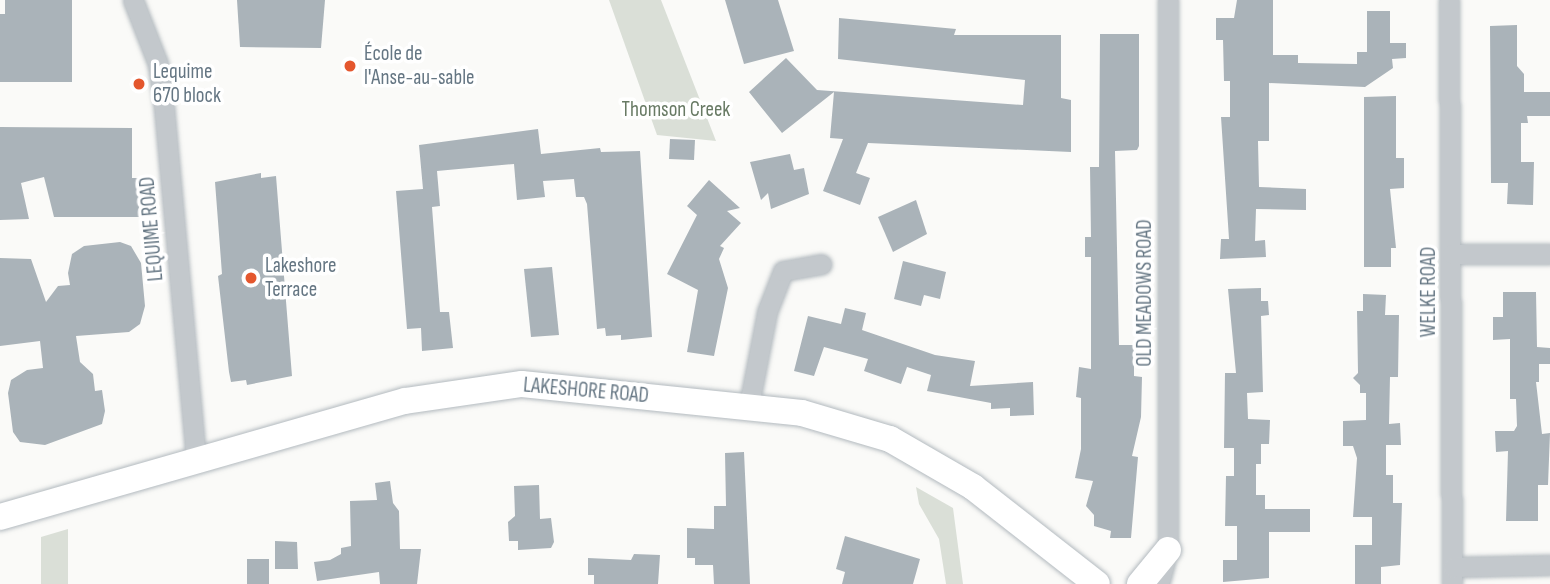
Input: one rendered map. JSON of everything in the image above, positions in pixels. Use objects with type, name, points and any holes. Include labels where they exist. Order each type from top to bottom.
[{"type":"main road","name":"LAKESHORE ROAD","points":[[0,517],[405,401],[522,384],[749,405],[802,413],[890,439],[973,487],[1097,584]]},
{"type":"main road","points":[[1140,584],[1168,550]]},
{"type":"street","name":"LEQUIME ROAD","points":[[133,0],[158,64],[163,98],[196,460]]},
{"type":"street","name":"OLD MEADOWS ROAD","points":[[1159,584],[1168,550],[1168,0]]},
{"type":"street","name":"WELKE ROAD","points":[[1449,0],[1452,575]]},
{"type":"street","points":[[1452,254],[1550,254]]},
{"type":"street","points":[[749,405],[767,312],[783,271],[821,264]]},
{"type":"street","points":[[1452,575],[1550,565]]},
{"type":"green space","name":"Thomson Creek","points":[[609,0],[661,0],[716,141],[657,135]]},
{"type":"green space","points":[[916,487],[953,508],[963,584],[946,584],[939,539],[919,504]]},
{"type":"green space","points":[[68,529],[68,584],[41,584],[41,537]]},
{"type":"building","points":[[5,0],[72,0],[72,82],[0,82],[0,14],[5,14]]},
{"type":"building","points":[[237,0],[325,0],[321,48],[240,47]]},
{"type":"building","points":[[725,0],[778,0],[794,51],[744,64]]},
{"type":"building","points":[[1237,0],[1273,0],[1273,55],[1298,55],[1298,63],[1357,64],[1357,52],[1367,52],[1367,11],[1390,11],[1390,43],[1406,43],[1406,58],[1392,59],[1393,68],[1365,87],[1269,83],[1269,141],[1258,141],[1259,187],[1306,189],[1306,210],[1256,209],[1255,241],[1265,240],[1266,257],[1220,259],[1221,239],[1229,239],[1221,117],[1230,117],[1230,81],[1224,81],[1223,40],[1216,40],[1216,18],[1234,18]]},
{"type":"building","points":[[839,18],[956,29],[954,35],[1061,35],[1061,98],[1071,100],[1071,152],[868,143],[856,173],[870,178],[860,205],[823,191],[843,139],[830,138],[834,92],[782,133],[749,92],[786,58],[817,90],[1023,105],[1025,80],[838,59]]},
{"type":"building","points":[[1517,25],[1517,66],[1524,74],[1524,92],[1550,92],[1550,116],[1527,116],[1528,123],[1521,123],[1521,162],[1534,162],[1533,205],[1507,204],[1508,183],[1491,183],[1490,26]]},
{"type":"building","points":[[1100,34],[1139,34],[1139,146],[1137,150],[1115,151],[1119,345],[1134,345],[1134,376],[1142,377],[1141,417],[1132,456],[1138,457],[1131,538],[1110,538],[1111,531],[1094,526],[1094,515],[1086,506],[1093,481],[1075,478],[1081,449],[1081,398],[1076,397],[1079,367],[1091,369],[1091,257],[1085,257],[1085,237],[1091,237],[1090,167],[1099,167]]},
{"type":"building","points":[[1396,96],[1396,158],[1404,158],[1404,188],[1390,189],[1396,248],[1391,248],[1391,267],[1364,267],[1364,97]]},
{"type":"building","points":[[0,127],[132,128],[132,178],[140,178],[140,217],[54,217],[44,177],[21,183],[29,219],[0,220]]},
{"type":"building","points":[[538,129],[541,154],[600,148],[601,152],[640,151],[652,337],[621,340],[621,335],[606,336],[605,328],[597,329],[587,204],[584,197],[576,197],[574,179],[543,181],[545,197],[517,200],[514,164],[437,171],[440,206],[432,207],[440,312],[449,312],[453,348],[422,351],[421,328],[407,329],[396,191],[423,189],[419,145]]},
{"type":"building","points":[[670,139],[695,140],[694,160],[669,159]]},
{"type":"building","points":[[790,154],[794,170],[804,168],[809,194],[771,209],[768,193],[761,200],[750,162]]},
{"type":"building","name":"Lakeshore Terrace","points":[[261,173],[261,178],[276,176],[292,376],[247,385],[246,380],[231,382],[229,372],[218,276],[222,274],[215,182]]},
{"type":"building","points":[[709,180],[740,208],[727,211],[741,223],[720,246],[724,248],[719,259],[728,288],[714,356],[687,352],[698,290],[667,274],[697,215],[687,206]]},
{"type":"building","points":[[916,200],[927,234],[893,252],[878,217]]},
{"type":"building","points":[[120,242],[131,246],[141,263],[145,306],[140,324],[129,332],[76,336],[80,362],[93,374],[95,391],[102,390],[105,411],[102,424],[45,445],[20,442],[13,432],[8,393],[11,380],[27,370],[43,368],[40,341],[0,346],[0,258],[31,259],[46,302],[58,286],[70,285],[68,273],[72,254],[84,246]]},
{"type":"building","points":[[903,261],[946,272],[940,299],[924,295],[921,306],[894,299]]},
{"type":"building","points":[[552,267],[559,335],[531,337],[524,269]]},
{"type":"building","points":[[1261,288],[1261,301],[1268,301],[1269,315],[1261,316],[1263,392],[1247,393],[1248,419],[1270,420],[1269,444],[1261,444],[1261,464],[1256,464],[1256,495],[1265,495],[1265,509],[1310,509],[1310,532],[1269,532],[1269,578],[1223,582],[1223,560],[1237,560],[1237,526],[1225,526],[1226,476],[1234,476],[1234,448],[1224,448],[1225,373],[1236,373],[1228,289]]},
{"type":"building","points":[[1503,292],[1536,292],[1537,347],[1550,348],[1550,364],[1539,364],[1539,382],[1536,382],[1542,434],[1550,433],[1548,485],[1538,485],[1538,521],[1506,521],[1508,451],[1496,452],[1495,431],[1514,431],[1517,426],[1516,399],[1510,399],[1510,339],[1493,340],[1493,317],[1503,317]]},
{"type":"building","points":[[1363,294],[1386,295],[1385,315],[1399,315],[1398,377],[1390,377],[1389,424],[1400,423],[1401,445],[1386,445],[1386,475],[1393,475],[1393,503],[1402,503],[1400,565],[1381,567],[1381,584],[1355,584],[1355,545],[1372,545],[1372,517],[1353,517],[1357,458],[1353,446],[1343,446],[1343,421],[1366,420],[1366,393],[1360,393],[1360,385],[1353,378],[1358,373],[1357,311],[1363,311]]},
{"type":"building","points":[[845,308],[866,313],[862,330],[935,355],[975,361],[970,386],[1033,382],[1034,415],[1010,416],[1010,408],[991,409],[991,403],[927,391],[931,375],[907,367],[901,384],[864,371],[868,359],[824,347],[814,376],[794,371],[808,316],[841,324]]},
{"type":"building","points":[[744,452],[750,584],[714,584],[713,565],[695,565],[695,558],[687,558],[687,528],[714,529],[714,506],[726,506],[725,453]]},
{"type":"building","points":[[390,481],[393,503],[399,511],[400,549],[421,549],[417,584],[380,584],[379,572],[317,581],[314,562],[330,560],[341,554],[341,548],[351,546],[350,501],[377,500],[375,483]]},
{"type":"building","points":[[539,485],[540,519],[551,518],[554,542],[551,548],[518,550],[518,541],[509,541],[508,522],[515,516],[514,486]]},
{"type":"building","points":[[845,536],[920,559],[913,584],[842,584],[845,572],[836,569]]},
{"type":"building","points":[[275,541],[297,542],[298,569],[275,569]]},
{"type":"building","points":[[634,554],[660,555],[658,584],[594,584],[594,575],[588,575],[588,558],[631,560]]},
{"type":"building","points":[[247,559],[269,559],[269,584],[247,584]]},
{"type":"place","name":"École de l'Anse-au-sable","points":[[350,66]]},
{"type":"place","name":"Lequime 670 block","points":[[139,84]]},
{"type":"place","name":"Lakeshore Terrace","points":[[251,278]]}]
